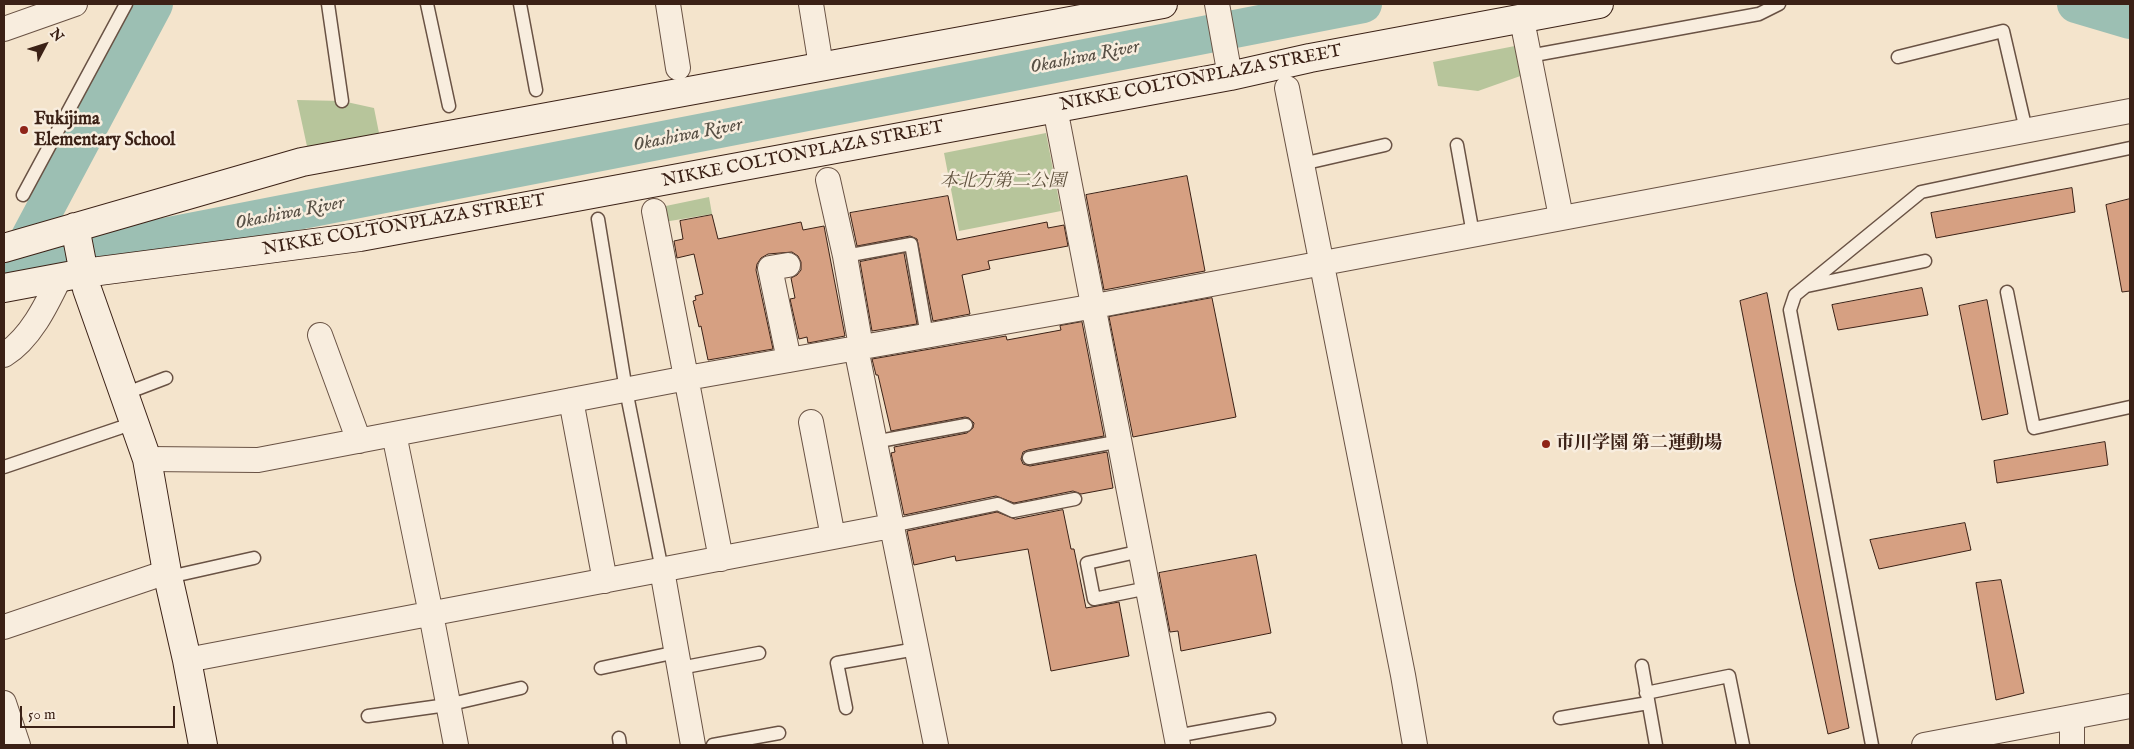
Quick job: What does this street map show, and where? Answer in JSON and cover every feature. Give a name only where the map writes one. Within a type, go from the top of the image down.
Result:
[{"type":"street","points":[[4,29],[75,4]]},
{"type":"street","points":[[668,4],[678,68]]},
{"type":"street","points":[[811,4],[821,66]]},
{"type":"street","points":[[4,248],[302,162],[1163,4]]},
{"type":"street","points":[[1217,4],[1230,76]]},
{"type":"street","name":"NIKKE COLTONPLAZA STREET","points":[[4,288],[66,277],[360,237],[1230,76],[1310,58],[1522,20],[1599,4]]},
{"type":"street","points":[[1522,20],[1561,217]]},
{"type":"street","points":[[1287,88],[1403,675],[1415,745]]},
{"type":"street","points":[[1056,108],[1177,741]]},
{"type":"street","points":[[148,459],[258,460],[687,378],[1095,306],[2130,111]]},
{"type":"street","points":[[828,180],[845,256],[860,341],[856,348],[936,745]]},
{"type":"street","points":[[654,211],[721,558]]},
{"type":"street","points":[[4,355],[14,349],[45,309],[66,277],[66,230]]},
{"type":"street","points":[[788,265],[770,268],[789,360]]},
{"type":"street","points":[[66,277],[87,289],[148,459],[168,574],[203,745]]},
{"type":"street","points":[[320,335],[359,441]]},
{"type":"street","points":[[571,400],[605,581]]},
{"type":"street","points":[[810,422],[833,537]]},
{"type":"street","points":[[394,434],[456,745]]},
{"type":"street","points":[[187,660],[891,526]]},
{"type":"street","points":[[662,570],[694,745]]},
{"type":"street","points":[[4,627],[168,574]]},
{"type":"street","points":[[4,703],[18,745]]},
{"type":"street","points":[[1924,745],[2130,706]]},
{"type":"street","points":[[2072,718],[2072,745]]},
{"type":"lane","points":[[23,195],[126,4]]},
{"type":"lane","points":[[328,4],[342,101]]},
{"type":"lane","points":[[427,4],[449,106]]},
{"type":"lane","points":[[520,4],[536,90]]},
{"type":"lane","points":[[1529,56],[1759,14],[1778,4]]},
{"type":"lane","points":[[1898,57],[2003,31],[2026,130]]},
{"type":"lane","points":[[1302,164],[1385,145]]},
{"type":"lane","points":[[1457,145],[1473,234]]},
{"type":"lane","points":[[1872,745],[1790,310],[1795,295],[1921,192],[2130,148]]},
{"type":"lane","points":[[598,219],[626,390],[662,570]]},
{"type":"lane","points":[[845,256],[911,244],[928,336]]},
{"type":"lane","points":[[1805,287],[1925,260]]},
{"type":"lane","points":[[2007,292],[2034,428],[2130,408]]},
{"type":"lane","points":[[124,394],[166,378]]},
{"type":"lane","points":[[4,467],[134,423]]},
{"type":"lane","points":[[874,442],[966,425]]},
{"type":"lane","points":[[1029,458],[1121,441]]},
{"type":"lane","points":[[891,526],[998,504],[1013,511],[1076,499]]},
{"type":"lane","points":[[1141,551],[1087,563],[1094,599],[1148,588]]},
{"type":"lane","points":[[168,574],[254,558]]},
{"type":"lane","points":[[846,708],[837,663],[916,649]]},
{"type":"lane","points":[[601,668],[759,653]]},
{"type":"lane","points":[[1642,666],[1656,745]]},
{"type":"lane","points":[[1560,718],[1647,698],[1729,676],[1743,745]]},
{"type":"lane","points":[[368,716],[447,705],[522,688]]},
{"type":"lane","points":[[1177,741],[1269,719]]},
{"type":"lane","points":[[713,745],[779,733]]},
{"type":"green space","points":[[1520,45],[1526,74],[1478,91],[1438,86],[1433,62]]},
{"type":"green space","points":[[297,100],[342,101],[374,108],[379,133],[308,151]]},
{"type":"green space","name":"本北方第二公園","points":[[1046,133],[1061,211],[959,231],[944,153]]},
{"type":"green space","points":[[709,197],[712,214],[664,222],[661,207]]},
{"type":"building","points":[[1187,176],[1205,271],[1104,290],[1086,195]]},
{"type":"building","points":[[2072,188],[2075,212],[1936,238],[1931,213]]},
{"type":"building","points":[[948,196],[957,240],[1047,222],[1048,228],[1064,225],[1068,246],[988,261],[990,269],[962,275],[970,314],[933,321],[917,239],[910,236],[857,246],[850,213]]},
{"type":"building","points":[[2130,199],[2130,291],[2122,292],[2106,205]]},
{"type":"building","points":[[712,215],[718,239],[801,222],[803,230],[824,226],[845,336],[808,343],[807,337],[799,339],[790,299],[795,298],[791,278],[801,270],[801,262],[798,256],[792,252],[768,254],[761,258],[756,270],[773,349],[708,360],[701,326],[699,327],[693,301],[696,300],[695,296],[703,294],[694,254],[677,258],[674,241],[683,239],[680,221]]},
{"type":"building","points":[[904,253],[917,324],[872,331],[860,262]]},
{"type":"building","points":[[1922,288],[1928,315],[1838,330],[1832,305]]},
{"type":"building","points":[[1767,293],[1849,728],[1828,734],[1795,582],[1740,301]]},
{"type":"building","points":[[1212,298],[1236,417],[1133,437],[1109,317]]},
{"type":"building","points":[[1987,300],[2008,414],[1982,420],[1959,306]]},
{"type":"building","points":[[1082,322],[1104,436],[1028,450],[1023,452],[1021,459],[1023,464],[1030,466],[1107,452],[1113,488],[1081,494],[1073,491],[1014,503],[996,496],[904,515],[891,453],[895,452],[894,447],[967,433],[973,428],[974,423],[965,417],[891,431],[878,375],[876,375],[872,359],[1006,336],[1007,340],[1061,330],[1060,326]]},
{"type":"building","points":[[2105,442],[2108,465],[1997,483],[1994,461]]},
{"type":"building","points":[[1063,510],[1071,549],[1074,549],[1086,608],[1119,602],[1129,656],[1051,671],[1028,549],[956,561],[955,556],[914,565],[907,531],[997,512],[1015,519]]},
{"type":"building","points":[[1965,523],[1971,550],[1879,569],[1870,540]]},
{"type":"building","points":[[1256,555],[1271,633],[1181,651],[1178,631],[1170,632],[1159,573]]},
{"type":"building","points":[[2001,580],[2024,693],[1996,700],[1976,583]]},
{"type":"waterway","points":[[13,269],[154,4]]},
{"type":"waterway","name":"Okashiwa River","points":[[13,269],[148,240],[1363,4]]},
{"type":"waterway","name":"Okashiwa River","points":[[2076,4],[2130,20]]},
{"type":"place","name":"Fukijima Elementary School","points":[[24,130]]},
{"type":"place","name":"市川学園 第二運動場","points":[[1546,444]]}]
